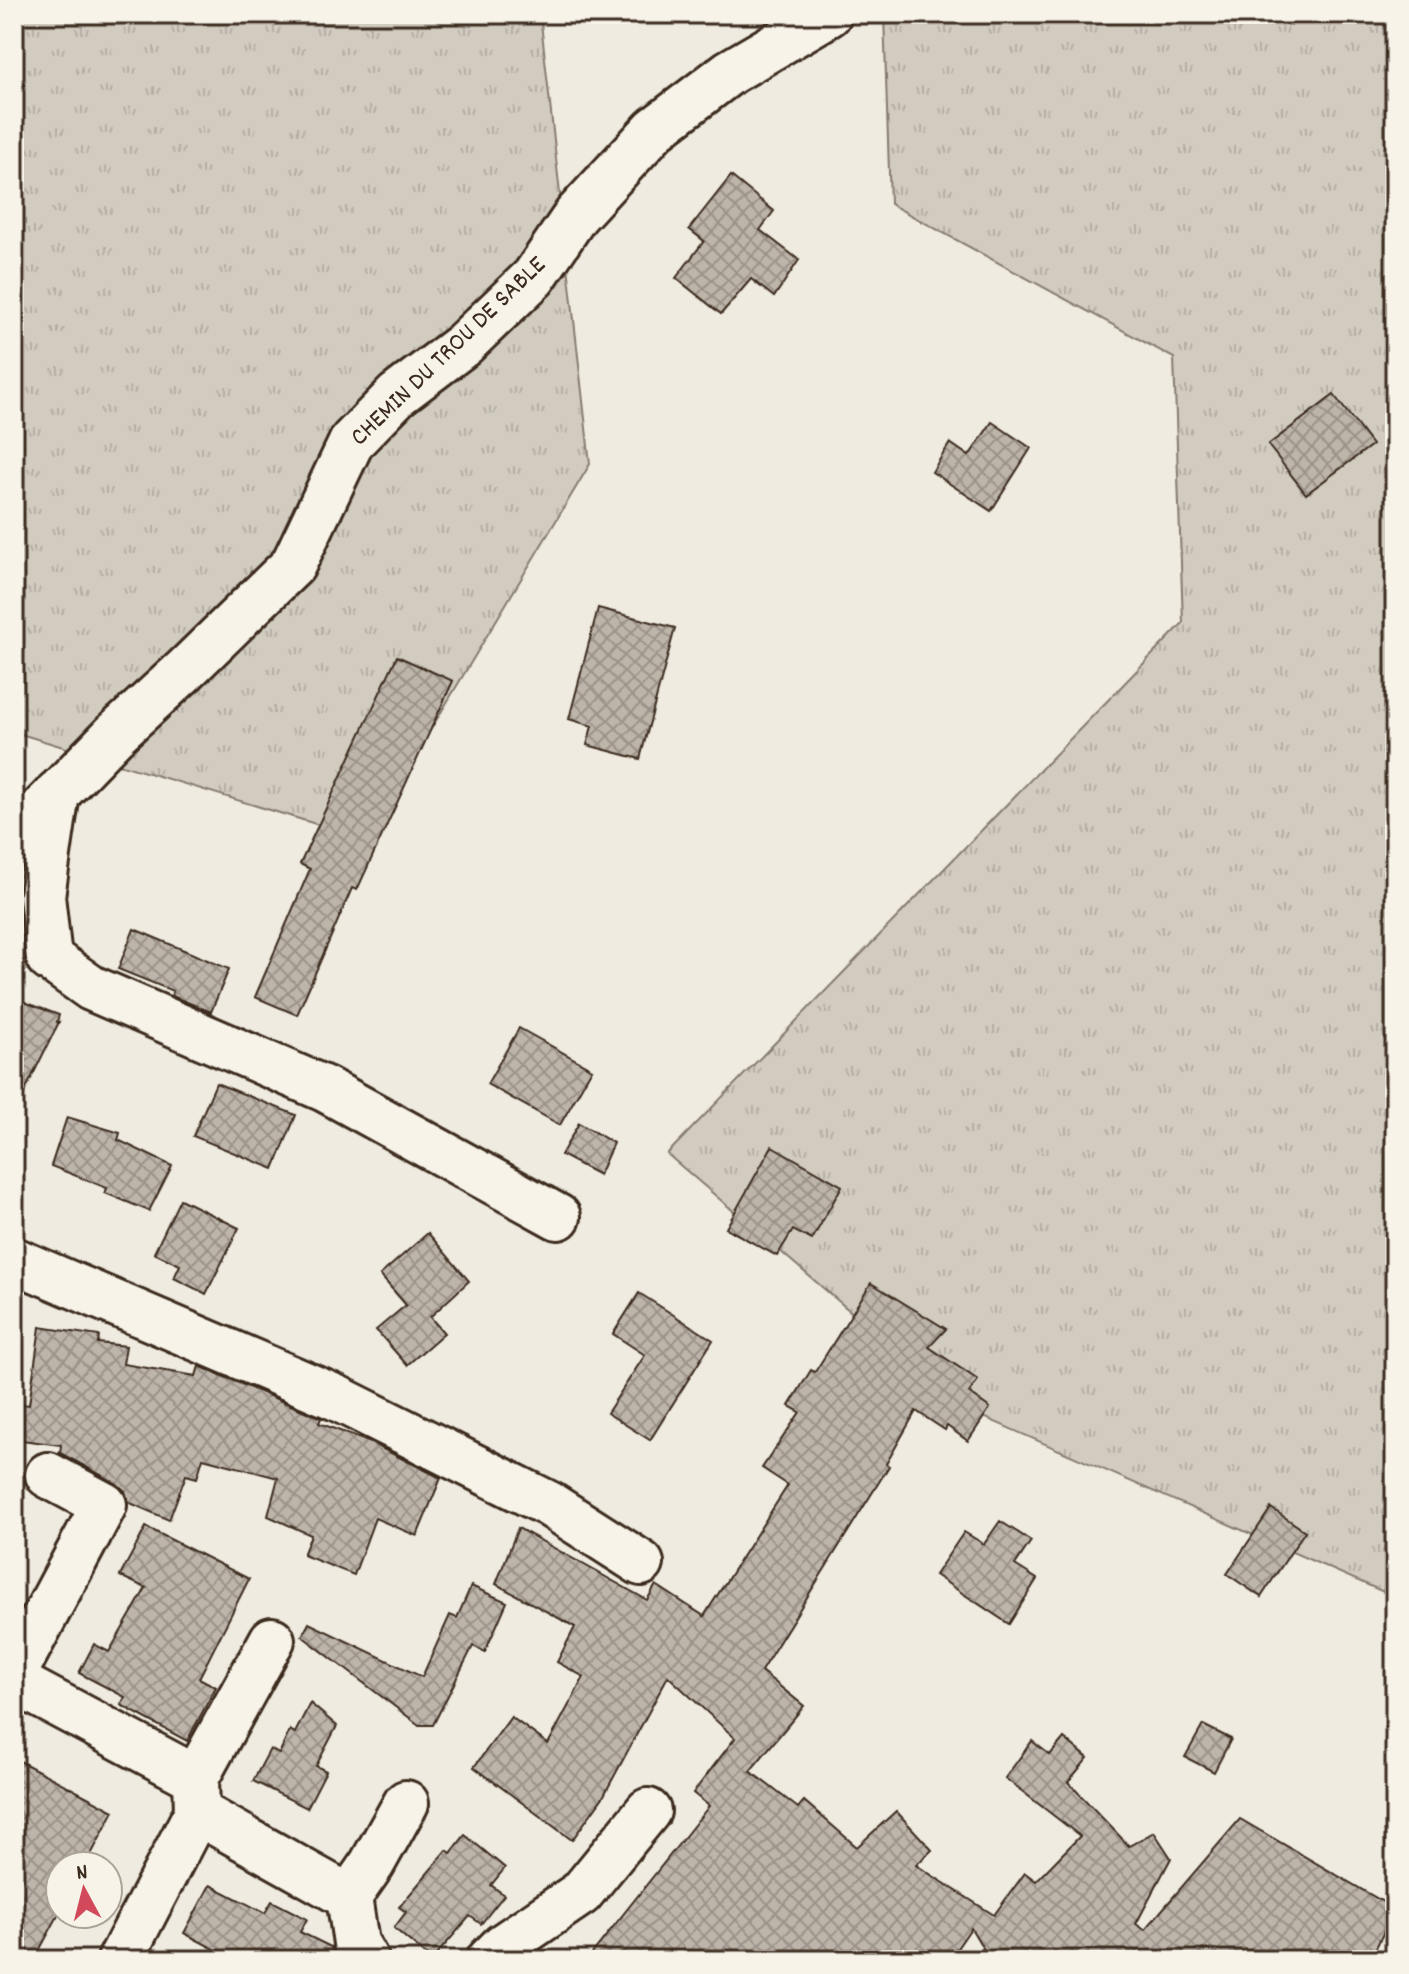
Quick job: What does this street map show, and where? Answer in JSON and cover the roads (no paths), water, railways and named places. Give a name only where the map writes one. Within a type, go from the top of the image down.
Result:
[{"type":"street","name":"CHEMIN DU TROU DE SABLE","points":[[14,838],[114,735],[293,565],[352,441],[397,395],[463,345],[534,277],[576,215],[655,129],[730,72],[829,14]]},
{"type":"street","points":[[57,793],[42,896],[49,958],[91,988],[325,1089],[558,1217]]},
{"type":"street","points":[[14,1260],[337,1398],[549,1504],[641,1563]]},
{"type":"street","points":[[14,1674],[104,1505],[48,1475]]},
{"type":"street","points":[[120,1960],[272,1640]]},
{"type":"street","points":[[14,1681],[197,1795],[349,1897]]},
{"type":"street","points":[[366,1960],[356,1943],[349,1897],[372,1864],[406,1803]]},
{"type":"street","points":[[489,1960],[503,1946],[581,1893],[648,1811]]}]
